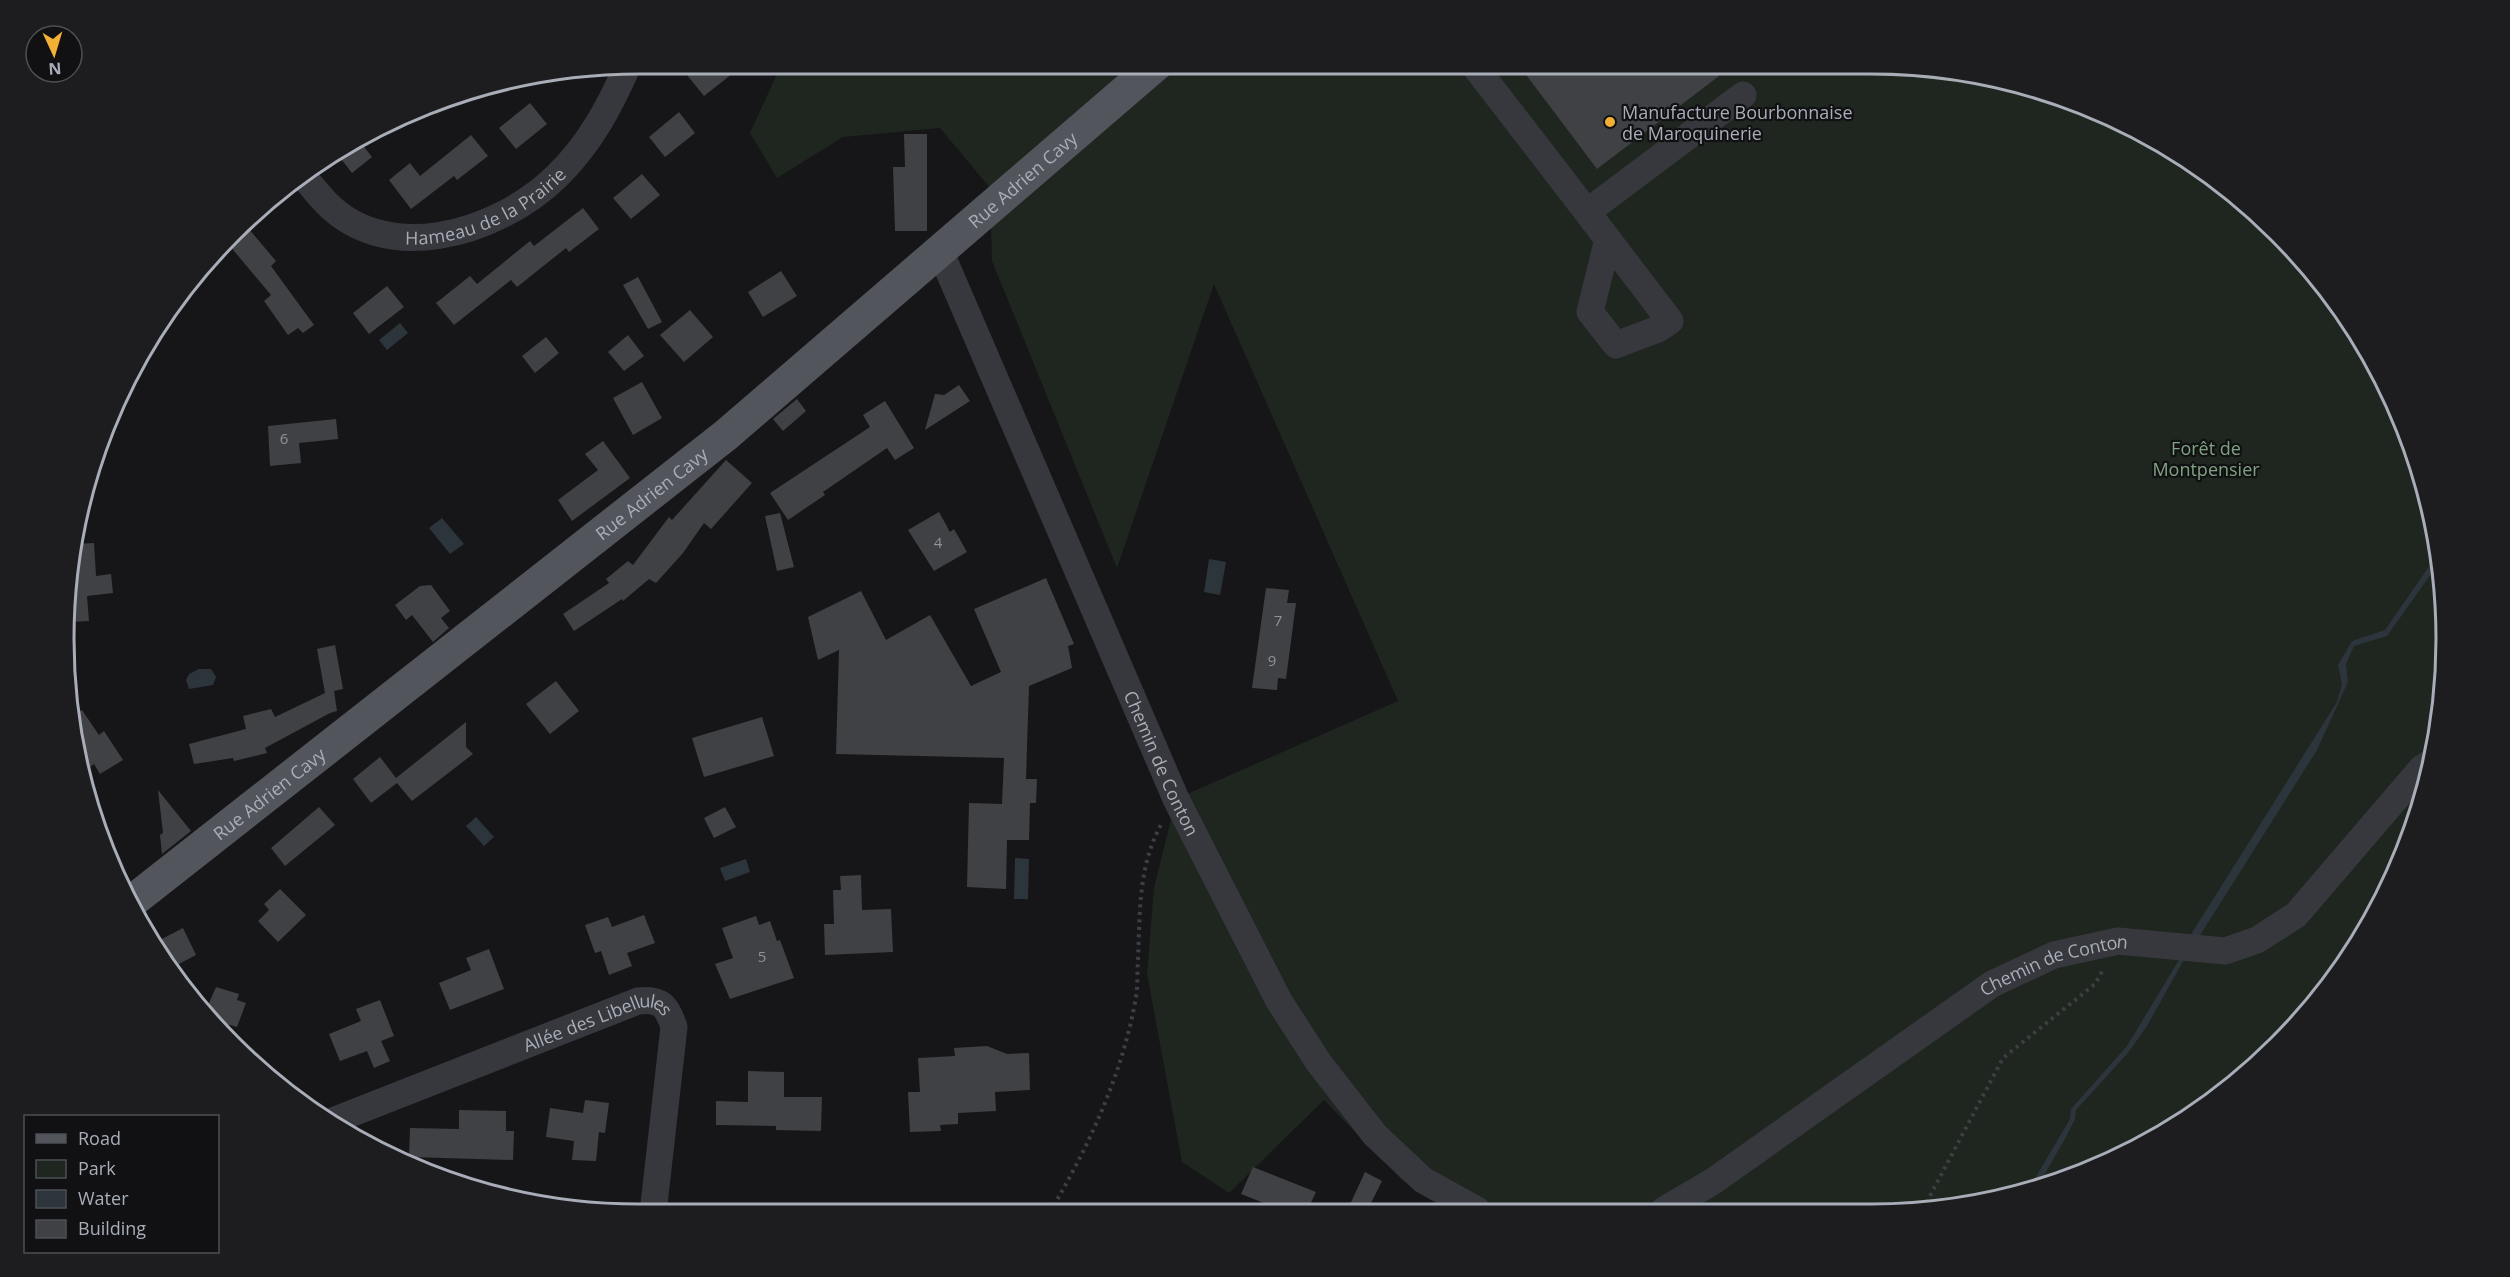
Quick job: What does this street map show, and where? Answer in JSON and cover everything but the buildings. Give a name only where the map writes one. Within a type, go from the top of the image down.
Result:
[{"type":"main road","name":"Rue Adrien Cavy","points":[[137,898],[726,435],[1145,74]]},
{"type":"street","name":"Hameau de la Prairie","points":[[308,181],[333,211],[353,224],[380,235],[407,238],[435,237],[463,230],[493,219],[530,199],[556,177],[585,146],[609,108],[624,74]]},
{"type":"street","points":[[1481,74],[1608,239]]},
{"type":"street","points":[[1587,212],[1743,94]]},
{"type":"street","name":"Chemin de Conton","points":[[940,251],[1176,799],[1279,1001],[1319,1063],[1375,1135],[1423,1180],[1466,1204]]},
{"type":"street","name":"Chemin de Conton","points":[[1674,1204],[1712,1182],[1992,984],[2054,955],[2118,941],[2225,951],[2257,940],[2296,915],[2421,769]]},
{"type":"street","name":"Allée des Libellules","points":[[340,1118],[638,1000],[653,999],[668,1009],[674,1027],[654,1204]]},
{"type":"path","points":[[1055,1204],[1078,1165],[1122,1058],[1137,995],[1141,887],[1155,837],[1176,799]]},
{"type":"path","points":[[1928,1200],[2003,1058],[2095,984],[2118,941]]},
{"type":"green space","name":"Forêt de Montpensier","points":[[777,74],[1908,75],[1982,84],[2053,103],[2088,117],[2154,149],[2185,169],[2215,190],[2271,239],[2320,295],[2341,325],[2361,356],[2393,422],[2407,457],[2426,528],[2432,565],[2436,638],[2432,712],[2426,749],[2407,820],[2393,855],[2361,921],[2341,952],[2320,982],[2271,1038],[2215,1087],[2154,1128],[2053,1174],[1982,1193],[1945,1199],[1871,1204],[1446,1204],[1402,1180],[1324,1100],[1229,1193],[1182,1162],[1147,974],[1154,888],[1176,799],[1398,701],[1214,284],[1117,568],[992,261],[990,188],[940,128],[843,137],[777,178],[750,133]]},
{"type":"green space","points":[[450,106],[437,115],[435,112]]},
{"type":"water","points":[[400,323],[408,333],[387,350],[379,340]]},
{"type":"water","points":[[442,518],[464,544],[450,554],[429,528]]},
{"type":"water","points":[[1209,559],[1226,562],[1220,595],[1204,592]]},
{"type":"water","points":[[2432,563],[2433,572],[2387,636],[2354,646],[2346,664],[2348,682],[2317,750],[2197,940],[2190,936],[2337,702],[2342,684],[2338,665],[2352,641],[2385,630]]},
{"type":"water","points":[[199,669],[211,669],[216,677],[213,685],[189,689],[186,680],[189,674]]},
{"type":"water","points":[[476,817],[494,837],[484,846],[466,826]]},
{"type":"water","points":[[1015,858],[1029,859],[1028,899],[1014,899]]},
{"type":"water","points":[[746,859],[750,872],[725,881],[720,868]]},
{"type":"water","points":[[2185,950],[2186,956],[2147,1026],[2127,1054],[2076,1110],[2075,1119],[2043,1177],[2035,1179],[2070,1119],[2071,1109],[2127,1046]]},
{"type":"place","name":"Manufacture Bourbonnaise de Maroquinerie","points":[[1610,122]]}]
